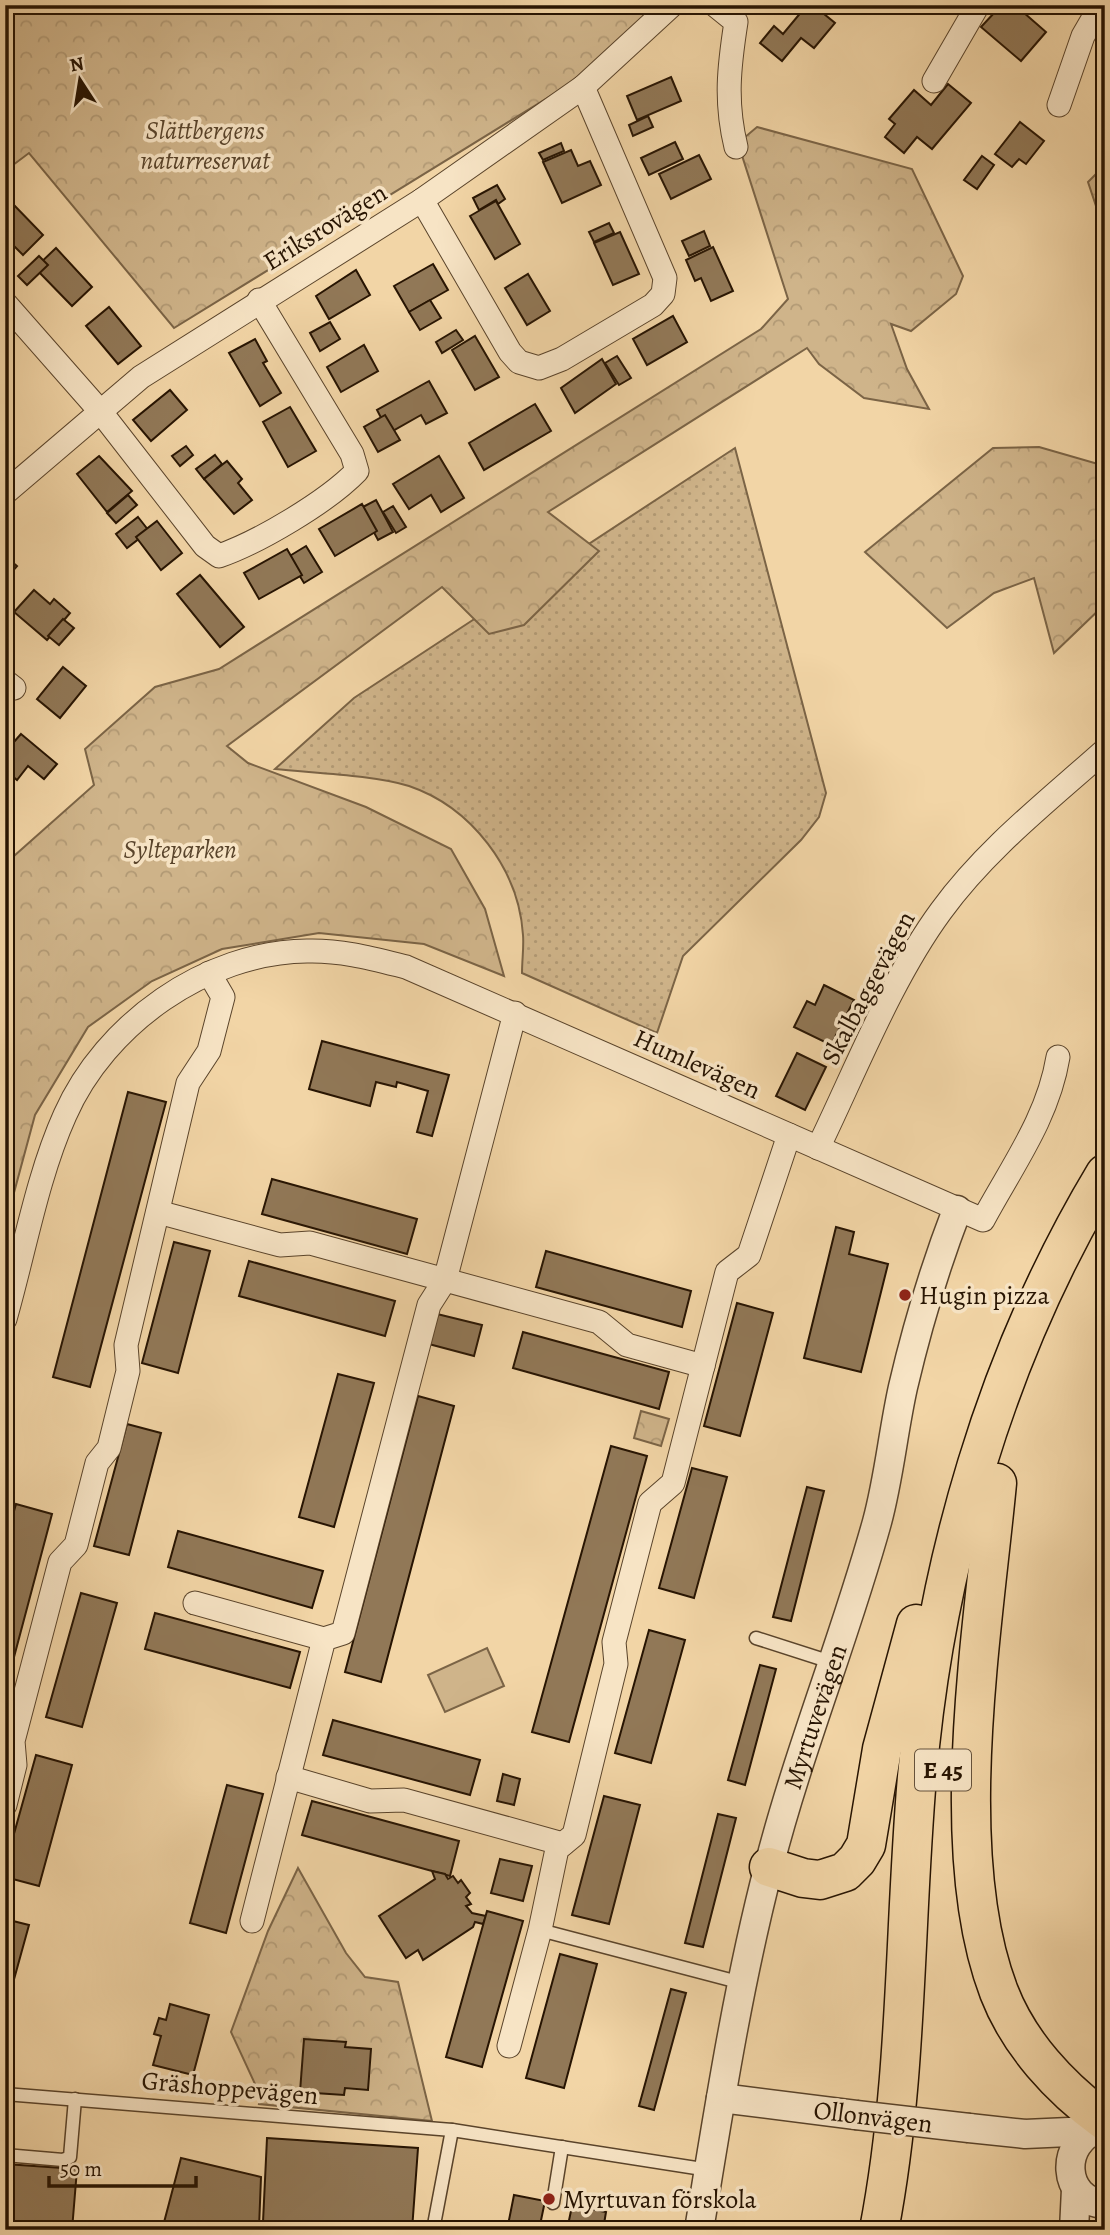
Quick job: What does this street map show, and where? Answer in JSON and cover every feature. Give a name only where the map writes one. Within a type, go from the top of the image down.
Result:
[{"type":"highway","name":"E 45","points":[[904,2230],[927,2062],[942,1779],[951,1702],[971,1591],[992,1417],[1022,1341],[1070,1238],[1105,1174]]},
{"type":"highway","name":"E 45","points":[[879,2230],[901,2062],[917,1777],[925,1700],[936,1635],[984,1484],[1105,1224]]},
{"type":"highway","points":[[769,1867],[803,1878],[832,1878],[845,1871],[862,1852],[866,1844],[882,1749],[920,1609],[942,1549],[984,1484]]},
{"type":"highway","points":[[984,1484],[972,1825],[980,1920],[999,1993],[1014,2023],[1056,2078],[1100,2127]]},
{"type":"street","name":"Eriksrovägen","points":[[5,493],[141,377],[259,300],[422,200],[583,87],[672,5]]},
{"type":"street","points":[[715,5],[736,22],[727,112],[736,147]]},
{"type":"street","points":[[933,81],[965,22],[978,5]]},
{"type":"street","points":[[1059,105],[1083,36],[1101,5]]},
{"type":"street","points":[[422,200],[510,352],[519,362],[539,368],[562,359],[653,305],[663,294],[665,278],[583,87]]},
{"type":"street","points":[[5,303],[100,411],[205,546],[219,556],[239,549],[341,487],[356,471],[352,454],[259,300]]},
{"type":"street","name":"Skalbaggevägen","points":[[818,1148],[908,962],[940,912],[1022,824],[1105,751]]},
{"type":"street","name":"Humlevägen","points":[[5,1319],[52,1149],[65,1114],[89,1071],[120,1034],[161,1002],[209,974],[257,957],[306,951],[354,954],[407,967],[983,1220],[1035,1131],[1054,1085],[1058,1057]]},
{"type":"street","points":[[5,1805],[15,1765],[13,1741],[60,1562],[76,1545],[97,1463],[109,1448],[128,1371],[126,1345],[188,1083],[209,1051],[223,997],[209,974]]},
{"type":"street","points":[[195,1604],[324,1639],[343,1633],[429,1305],[445,1280],[514,1013]]},
{"type":"street","points":[[509,2046],[540,1930],[557,1849],[573,1835],[616,1664],[614,1642],[650,1503],[673,1483],[727,1272],[749,1255],[789,1135]]},
{"type":"street","name":"Myrtuvevägen","points":[[699,2230],[743,1983],[769,1867],[798,1764],[834,1663],[878,1519],[907,1374],[938,1259],[957,1210]]},
{"type":"street","points":[[158,1212],[280,1245],[310,1243],[599,1322],[626,1345],[703,1366]]},
{"type":"street","points":[[252,1921],[324,1639]]},
{"type":"street","points":[[288,1777],[370,1801],[404,1801],[563,1843]]},
{"type":"street","name":"Ollonvägen","points":[[721,2098],[1025,2134],[1100,2127]]},
{"type":"street","points":[[1074,2230],[1074,2147],[1100,2127]]},
{"type":"street","name":"Ollonvägen","points":[[1025,2134],[1043,2145],[1086,2198],[1105,2204]]},
{"type":"lane","points":[[755,1638],[834,1663]]},
{"type":"lane","points":[[540,1930],[743,1983]]},
{"type":"lane","name":"Gräshoppevägen","points":[[5,2094],[452,2130],[709,2170]]},
{"type":"lane","points":[[5,2155],[63,2160],[70,2157],[75,2099]]},
{"type":"lane","points":[[433,2230],[452,2130]]},
{"type":"lane","points":[[553,2203],[562,2147]]},
{"type":"green space","name":"Slättbergens naturreservat","points":[[5,5],[658,5],[575,81],[174,328],[29,153],[5,171]]},
{"type":"green space","name":"Sylteparken","points":[[757,127],[912,169],[963,276],[956,294],[911,331],[891,324],[907,369],[929,409],[864,398],[819,364],[807,348],[548,512],[599,551],[524,625],[489,634],[442,587],[227,746],[248,763],[366,807],[451,849],[485,909],[504,976],[424,944],[319,933],[222,949],[152,981],[88,1027],[35,1115],[5,1226],[5,864],[94,785],[85,749],[155,687],[219,669],[761,329],[788,299],[738,143]]},
{"type":"green space","points":[[1105,165],[1105,233],[1088,182]]},
{"type":"green space","points":[[1039,447],[1105,466],[1105,604],[1054,653],[1034,578],[994,593],[947,628],[865,552],[993,448]]},
{"type":"green space","points":[[735,448],[826,793],[819,817],[801,840],[683,956],[657,1033],[522,973],[523,935],[512,887],[502,864],[488,844],[452,809],[432,796],[395,782],[275,769],[354,698]]},
{"type":"green space","points":[[641,1411],[669,1419],[661,1446],[634,1438]]},
{"type":"green space","points":[[487,1648],[504,1686],[445,1712],[428,1675]]},
{"type":"green space","points":[[298,1868],[346,1953],[365,1977],[398,1982],[432,2121],[259,2104],[261,2097],[231,2032],[268,1931]]},
{"type":"building","points":[[807,5],[813,5],[835,23],[814,48],[801,38],[782,61],[760,43],[774,26],[783,34]]},
{"type":"building","points":[[987,5],[1015,5],[1046,32],[1021,61],[981,27],[995,12]]},
{"type":"building","points":[[671,77],[681,101],[637,120],[627,96]]},
{"type":"building","points":[[948,84],[971,103],[932,149],[917,137],[904,153],[885,137],[895,124],[889,119],[914,90],[931,105]]},
{"type":"building","points":[[648,116],[653,127],[633,136],[629,125]]},
{"type":"building","points":[[1020,122],[1044,141],[1026,164],[1019,159],[1012,167],[995,154]]},
{"type":"building","points":[[675,142],[683,159],[649,175],[641,158]]},
{"type":"building","points":[[561,143],[564,151],[543,160],[539,153]]},
{"type":"building","points":[[571,150],[578,166],[590,161],[601,185],[562,203],[543,162]]},
{"type":"building","points":[[699,155],[711,179],[671,199],[659,174]]},
{"type":"building","points":[[982,156],[994,165],[977,189],[964,180]]},
{"type":"building","points":[[497,185],[505,199],[498,204],[496,200],[479,210],[473,198]]},
{"type":"building","points":[[496,201],[520,244],[495,259],[470,216]]},
{"type":"building","points":[[12,203],[43,235],[23,255],[5,237],[5,210]]},
{"type":"building","points":[[609,223],[614,233],[594,242],[589,232]]},
{"type":"building","points":[[704,231],[710,246],[689,256],[682,241]]},
{"type":"building","points":[[620,232],[639,274],[613,285],[594,243]]},
{"type":"building","points":[[713,247],[733,291],[711,301],[701,278],[695,281],[686,260]]},
{"type":"building","points":[[56,248],[92,287],[72,306],[35,268]]},
{"type":"building","points":[[39,256],[48,265],[27,285],[18,276]]},
{"type":"building","points":[[433,264],[448,290],[409,312],[394,286]]},
{"type":"building","points":[[356,270],[370,295],[329,319],[316,296]]},
{"type":"building","points":[[528,274],[550,311],[527,325],[505,288]]},
{"type":"building","points":[[430,300],[441,318],[420,330],[409,312]]},
{"type":"building","points":[[109,307],[141,346],[118,364],[86,326]]},
{"type":"building","points":[[673,316],[687,342],[647,365],[633,339]]},
{"type":"building","points":[[330,322],[340,339],[320,351],[310,333]]},
{"type":"building","points":[[456,330],[463,340],[442,353],[436,342]]},
{"type":"building","points":[[475,336],[499,377],[475,390],[452,350]]},
{"type":"building","points":[[255,339],[267,361],[263,363],[281,393],[260,406],[229,353]]},
{"type":"building","points":[[364,345],[378,371],[341,392],[327,367]]},
{"type":"building","points":[[617,356],[631,378],[619,385],[605,363]]},
{"type":"building","points":[[602,359],[616,384],[575,413],[561,388]]},
{"type":"building","points":[[429,381],[447,413],[426,424],[421,415],[389,433],[377,410]]},
{"type":"building","points":[[170,390],[187,410],[151,441],[133,420]]},
{"type":"building","points":[[535,404],[551,431],[484,470],[469,443]]},
{"type":"building","points":[[290,407],[316,451],[288,467],[263,422]]},
{"type":"building","points":[[385,415],[400,440],[378,452],[364,427]]},
{"type":"building","points":[[186,446],[193,455],[180,466],[172,456]]},
{"type":"building","points":[[215,455],[222,464],[204,479],[196,469]]},
{"type":"building","points":[[99,456],[132,491],[107,512],[77,474]]},
{"type":"building","points":[[439,456],[464,498],[441,512],[431,495],[409,509],[393,484]]},
{"type":"building","points":[[227,461],[242,479],[238,483],[252,500],[234,514],[204,479]]},
{"type":"building","points":[[128,495],[137,505],[116,523],[107,513]]},
{"type":"building","points":[[376,500],[393,532],[378,540],[361,508]]},
{"type":"building","points":[[362,504],[377,531],[335,556],[319,529]]},
{"type":"building","points":[[393,506],[406,527],[396,533],[383,512]]},
{"type":"building","points":[[138,517],[149,531],[127,548],[116,534]]},
{"type":"building","points":[[157,521],[182,553],[161,570],[136,537]]},
{"type":"building","points":[[306,546],[322,572],[304,583],[288,557]]},
{"type":"building","points":[[287,549],[302,575],[259,599],[244,573]]},
{"type":"building","points":[[5,556],[17,566],[5,580]]},
{"type":"building","points":[[200,575],[244,627],[220,647],[177,594]]},
{"type":"building","points":[[34,590],[50,604],[54,599],[70,613],[47,640],[14,612]]},
{"type":"building","points":[[63,619],[74,628],[59,645],[48,636]]},
{"type":"building","points":[[63,667],[86,686],[60,718],[37,699]]},
{"type":"building","points":[[21,734],[57,764],[44,779],[28,766],[17,780],[5,770],[5,752]]},
{"type":"building","points":[[824,985],[854,1000],[831,1045],[794,1027],[807,1001],[815,1005]]},
{"type":"building","points":[[322,1041],[449,1075],[432,1136],[417,1132],[428,1091],[397,1082],[396,1087],[376,1082],[370,1106],[309,1089]]},
{"type":"building","points":[[797,1053],[826,1067],[805,1110],[776,1096]]},
{"type":"building","points":[[128,1092],[166,1102],[90,1387],[53,1377]]},
{"type":"building","points":[[272,1179],[417,1219],[407,1254],[262,1214]]},
{"type":"building","points":[[836,1227],[854,1232],[849,1254],[888,1264],[861,1372],[804,1358]]},
{"type":"building","points":[[174,1242],[210,1251],[178,1373],[142,1363]]},
{"type":"building","points":[[546,1251],[691,1291],[682,1327],[536,1287]]},
{"type":"building","points":[[249,1261],[395,1301],[385,1336],[239,1296]]},
{"type":"building","points":[[737,1303],[773,1313],[740,1436],[704,1426]]},
{"type":"building","points":[[433,1313],[482,1325],[474,1356],[425,1343]]},
{"type":"building","points":[[523,1332],[669,1372],[659,1409],[513,1368]]},
{"type":"building","points":[[338,1374],[374,1383],[334,1527],[299,1517]]},
{"type":"building","points":[[418,1396],[454,1406],[381,1682],[345,1672]]},
{"type":"building","points":[[127,1424],[161,1433],[129,1555],[94,1546]]},
{"type":"building","points":[[611,1446],[647,1456],[569,1742],[532,1732]]},
{"type":"building","points":[[692,1468],[727,1477],[694,1598],[659,1588]]},
{"type":"building","points":[[807,1487],[824,1491],[791,1621],[773,1617]]},
{"type":"building","points":[[16,1504],[52,1514],[5,1691],[5,1543]]},
{"type":"building","points":[[178,1531],[323,1571],[312,1608],[168,1567]]},
{"type":"building","points":[[81,1593],[117,1603],[82,1727],[46,1717]]},
{"type":"building","points":[[155,1613],[300,1652],[290,1688],[145,1649]]},
{"type":"building","points":[[649,1630],[685,1640],[651,1763],[615,1753]]},
{"type":"building","points":[[760,1665],[776,1669],[745,1785],[728,1780]]},
{"type":"building","points":[[333,1720],[480,1760],[470,1795],[323,1755]]},
{"type":"building","points":[[36,1755],[72,1765],[39,1886],[5,1877],[5,1866]]},
{"type":"building","points":[[503,1774],[520,1779],[514,1805],[497,1801]]},
{"type":"building","points":[[227,1785],[263,1794],[226,1933],[190,1923]]},
{"type":"building","points":[[604,1796],[640,1805],[609,1924],[572,1915]]},
{"type":"building","points":[[312,1801],[459,1841],[450,1876],[302,1835]]},
{"type":"building","points":[[718,1814],[736,1818],[703,1947],[685,1943]]},
{"type":"building","points":[[500,1859],[532,1866],[523,1901],[491,1893]]},
{"type":"building","points":[[432,1871],[445,1874],[448,1879],[453,1876],[458,1883],[461,1880],[470,1893],[466,1897],[471,1904],[466,1906],[472,1913],[486,1916],[483,1924],[475,1922],[473,1927],[423,1960],[418,1950],[406,1958],[379,1916],[435,1879]]},
{"type":"building","points":[[487,1911],[523,1921],[482,2067],[446,2057]]},
{"type":"building","points":[[5,1919],[29,1925],[5,2012]]},
{"type":"building","points":[[560,1954],[597,1964],[564,2088],[526,2078]]},
{"type":"building","points":[[671,1989],[686,1993],[654,2110],[639,2106]]},
{"type":"building","points":[[170,2004],[209,2015],[193,2075],[153,2065],[161,2036],[154,2034],[159,2018],[166,2020]]},
{"type":"building","points":[[304,2039],[346,2042],[345,2047],[371,2049],[368,2090],[345,2088],[344,2095],[300,2092]]},
{"type":"building","points":[[267,2138],[418,2148],[412,2230],[263,2222]]},
{"type":"building","points":[[181,2158],[261,2177],[259,2228],[242,2224],[240,2230],[162,2230]]},
{"type":"building","points":[[5,2164],[77,2169],[72,2230],[5,2230]]},
{"type":"building","points":[[514,2195],[545,2201],[539,2230],[507,2230]]},
{"type":"building","points":[[572,2206],[606,2212],[603,2230],[567,2230]]},
{"type":"place","name":"Hugin pizza","points":[[905,1295]]},
{"type":"place","name":"Myrtuvan förskola","points":[[549,2199]]}]
